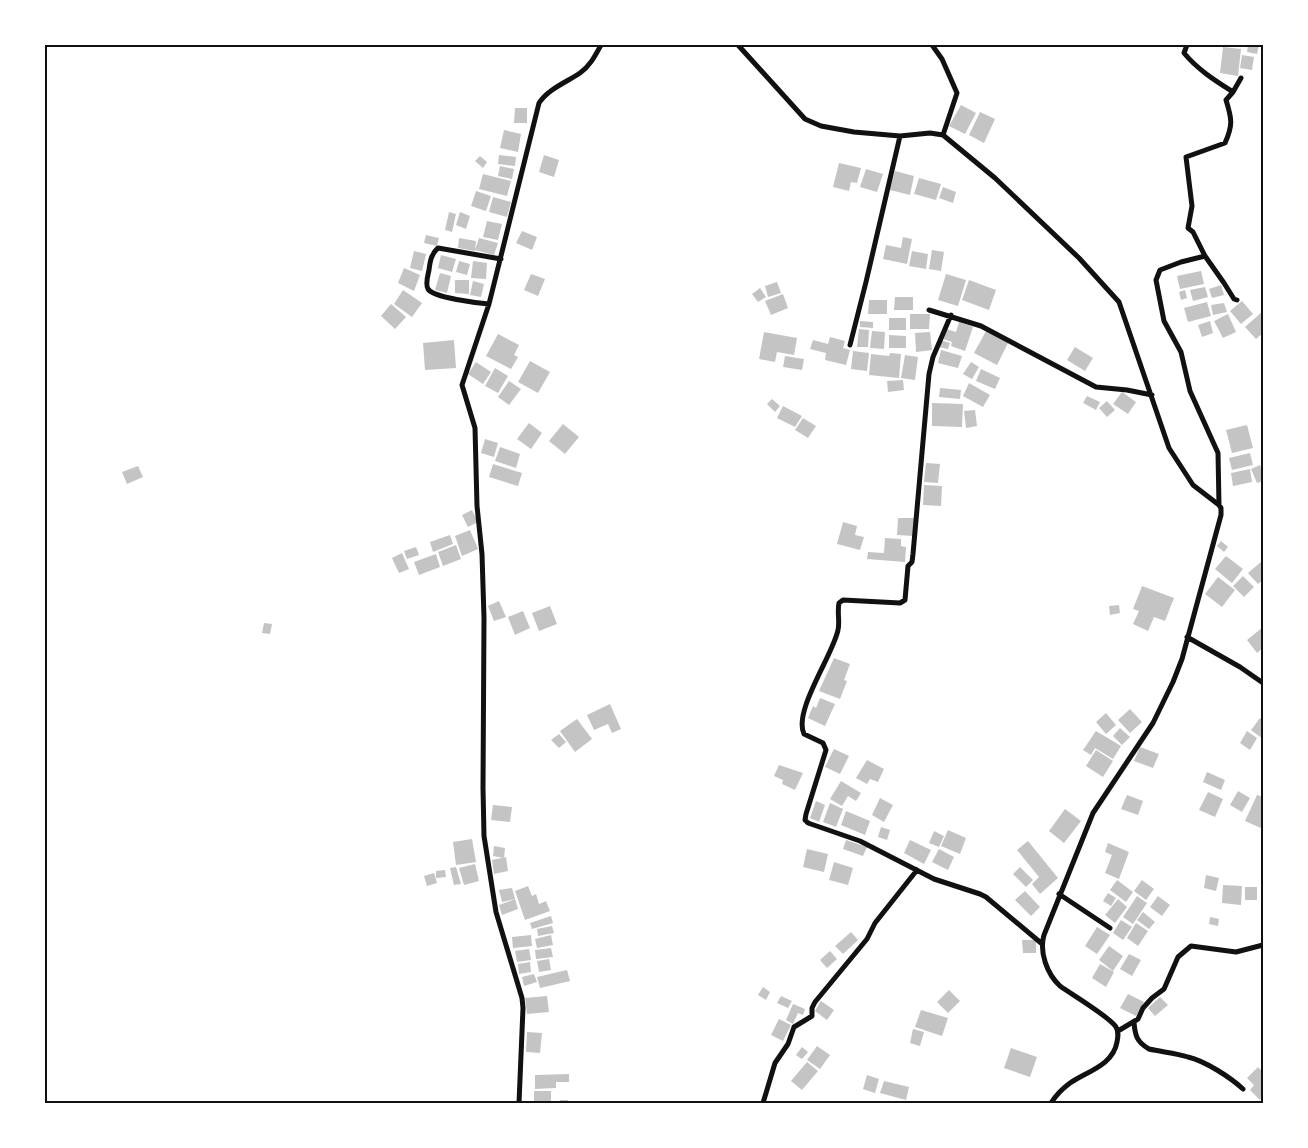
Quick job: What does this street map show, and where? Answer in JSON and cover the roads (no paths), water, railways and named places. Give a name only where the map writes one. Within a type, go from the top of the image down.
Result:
[{"type":"street","points":[[520,1103],[522,998],[496,912],[484,836],[484,618],[482,554],[477,506],[475,428],[462,385],[489,304],[539,103],[547,94],[585,69],[601,45]]},
{"type":"street","points":[[738,45],[808,121],[821,126],[854,132],[900,136],[930,132],[943,135],[995,178],[1079,258],[1119,302],[1174,458],[1193,485],[1219,504]]},
{"type":"street","points":[[932,45],[942,59],[957,92],[943,135]]},
{"type":"street","points":[[1187,45],[1184,53],[1189,59],[1203,72],[1233,92]]},
{"type":"street","points":[[1237,300],[1234,299],[1205,256],[1193,232],[1188,228],[1192,206],[1186,157],[1225,143],[1230,132],[1232,118],[1226,100],[1241,78]]},
{"type":"street","points":[[850,345],[900,136]]},
{"type":"street","points":[[489,304],[445,297],[430,292],[427,286],[429,264],[434,252],[438,248],[501,259]]},
{"type":"street","points":[[1051,1103],[1069,1084],[1111,1058],[1117,1044],[1118,1031],[1112,1023],[1057,983],[1042,954],[1042,943],[1093,813],[1160,711],[1174,682],[1221,515],[1218,453],[1190,391],[1181,352],[1164,321],[1156,280],[1160,270],[1205,256]]},
{"type":"street","points":[[930,310],[951,315],[981,326],[1096,387],[1152,395]]},
{"type":"street","points":[[951,315],[933,357],[930,374],[913,554],[912,562],[908,566],[905,600],[900,603],[841,601],[838,606],[838,630],[808,700],[802,728],[805,735],[824,744],[826,750],[806,814],[806,822],[860,841],[934,879],[986,897],[1042,943]]},
{"type":"street","points":[[1188,637],[1240,667],[1263,683]]},
{"type":"street","points":[[763,1103],[775,1063],[788,1044],[794,1027],[812,1016],[812,1008],[815,1002],[869,936],[875,923],[917,870]]},
{"type":"street","points":[[1060,894],[1110,928]]},
{"type":"street","points":[[1118,1031],[1138,1019],[1143,1008],[1164,989],[1178,957],[1191,946],[1236,952],[1263,945]]},
{"type":"street","points":[[1134,1022],[1135,1035],[1143,1046],[1149,1049],[1190,1057],[1215,1069],[1236,1082],[1243,1089]]}]
